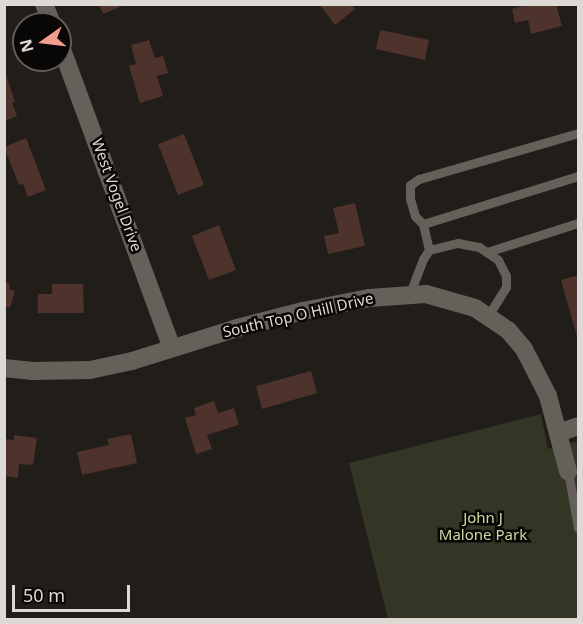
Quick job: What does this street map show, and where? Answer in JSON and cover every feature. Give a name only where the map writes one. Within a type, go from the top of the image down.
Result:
[{"type":"street","name":"West Vogel Drive","points":[[70,72],[172,348]]},
{"type":"street","name":"South Top O Hill Drive","points":[[4,368],[33,371],[90,370],[132,361],[303,311],[369,298],[410,294],[446,298],[475,308],[488,316],[508,330],[524,349],[541,378],[568,471]]},
{"type":"street","points":[[558,433],[579,426]]},
{"type":"lane","points":[[429,250],[423,224],[415,216],[410,198],[410,184],[419,179],[579,133]]},
{"type":"lane","points":[[423,224],[579,176]]},
{"type":"lane","points":[[487,252],[579,223]]},
{"type":"lane","points":[[410,294],[423,259],[429,250],[458,243],[479,247],[498,260],[506,276],[506,287],[488,316]]},
{"type":"lane","points":[[568,471],[579,528]]},
{"type":"green space","name":"John J Malone Park","points":[[541,414],[548,449],[578,441],[578,619],[388,619],[349,463]]},
{"type":"building","points":[[319,4],[351,4],[355,9],[335,25]]},
{"type":"building","points":[[529,4],[556,4],[562,26],[531,34],[528,20],[515,23],[512,9]]},
{"type":"building","points":[[99,5],[124,5],[103,14]]},
{"type":"building","points":[[380,30],[429,40],[425,60],[376,49]]},
{"type":"building","points":[[149,40],[155,58],[163,56],[168,73],[157,76],[163,96],[140,103],[129,66],[136,64],[131,45]]},
{"type":"building","points":[[5,72],[17,116],[5,121]]},
{"type":"building","points":[[184,134],[204,185],[178,195],[158,144]]},
{"type":"building","points":[[26,138],[46,190],[28,197],[23,184],[19,185],[4,147]]},
{"type":"building","points":[[355,203],[365,246],[328,254],[324,236],[339,233],[333,208]]},
{"type":"building","points":[[219,225],[236,270],[209,280],[192,236]]},
{"type":"building","points":[[578,275],[578,340],[561,280]]},
{"type":"building","points":[[4,282],[10,284],[9,289],[15,291],[10,308],[4,306]]},
{"type":"building","points":[[52,284],[83,284],[84,313],[38,313],[38,294],[52,294]]},
{"type":"building","points":[[311,371],[317,393],[262,409],[256,386]]},
{"type":"building","points":[[214,401],[218,413],[234,408],[239,425],[207,435],[212,449],[196,454],[185,418],[196,415],[194,408]]},
{"type":"building","points":[[131,434],[137,463],[82,475],[77,452],[109,445],[107,439]]},
{"type":"building","points":[[14,435],[37,438],[33,465],[19,464],[18,478],[4,476],[4,439],[14,440]]}]
